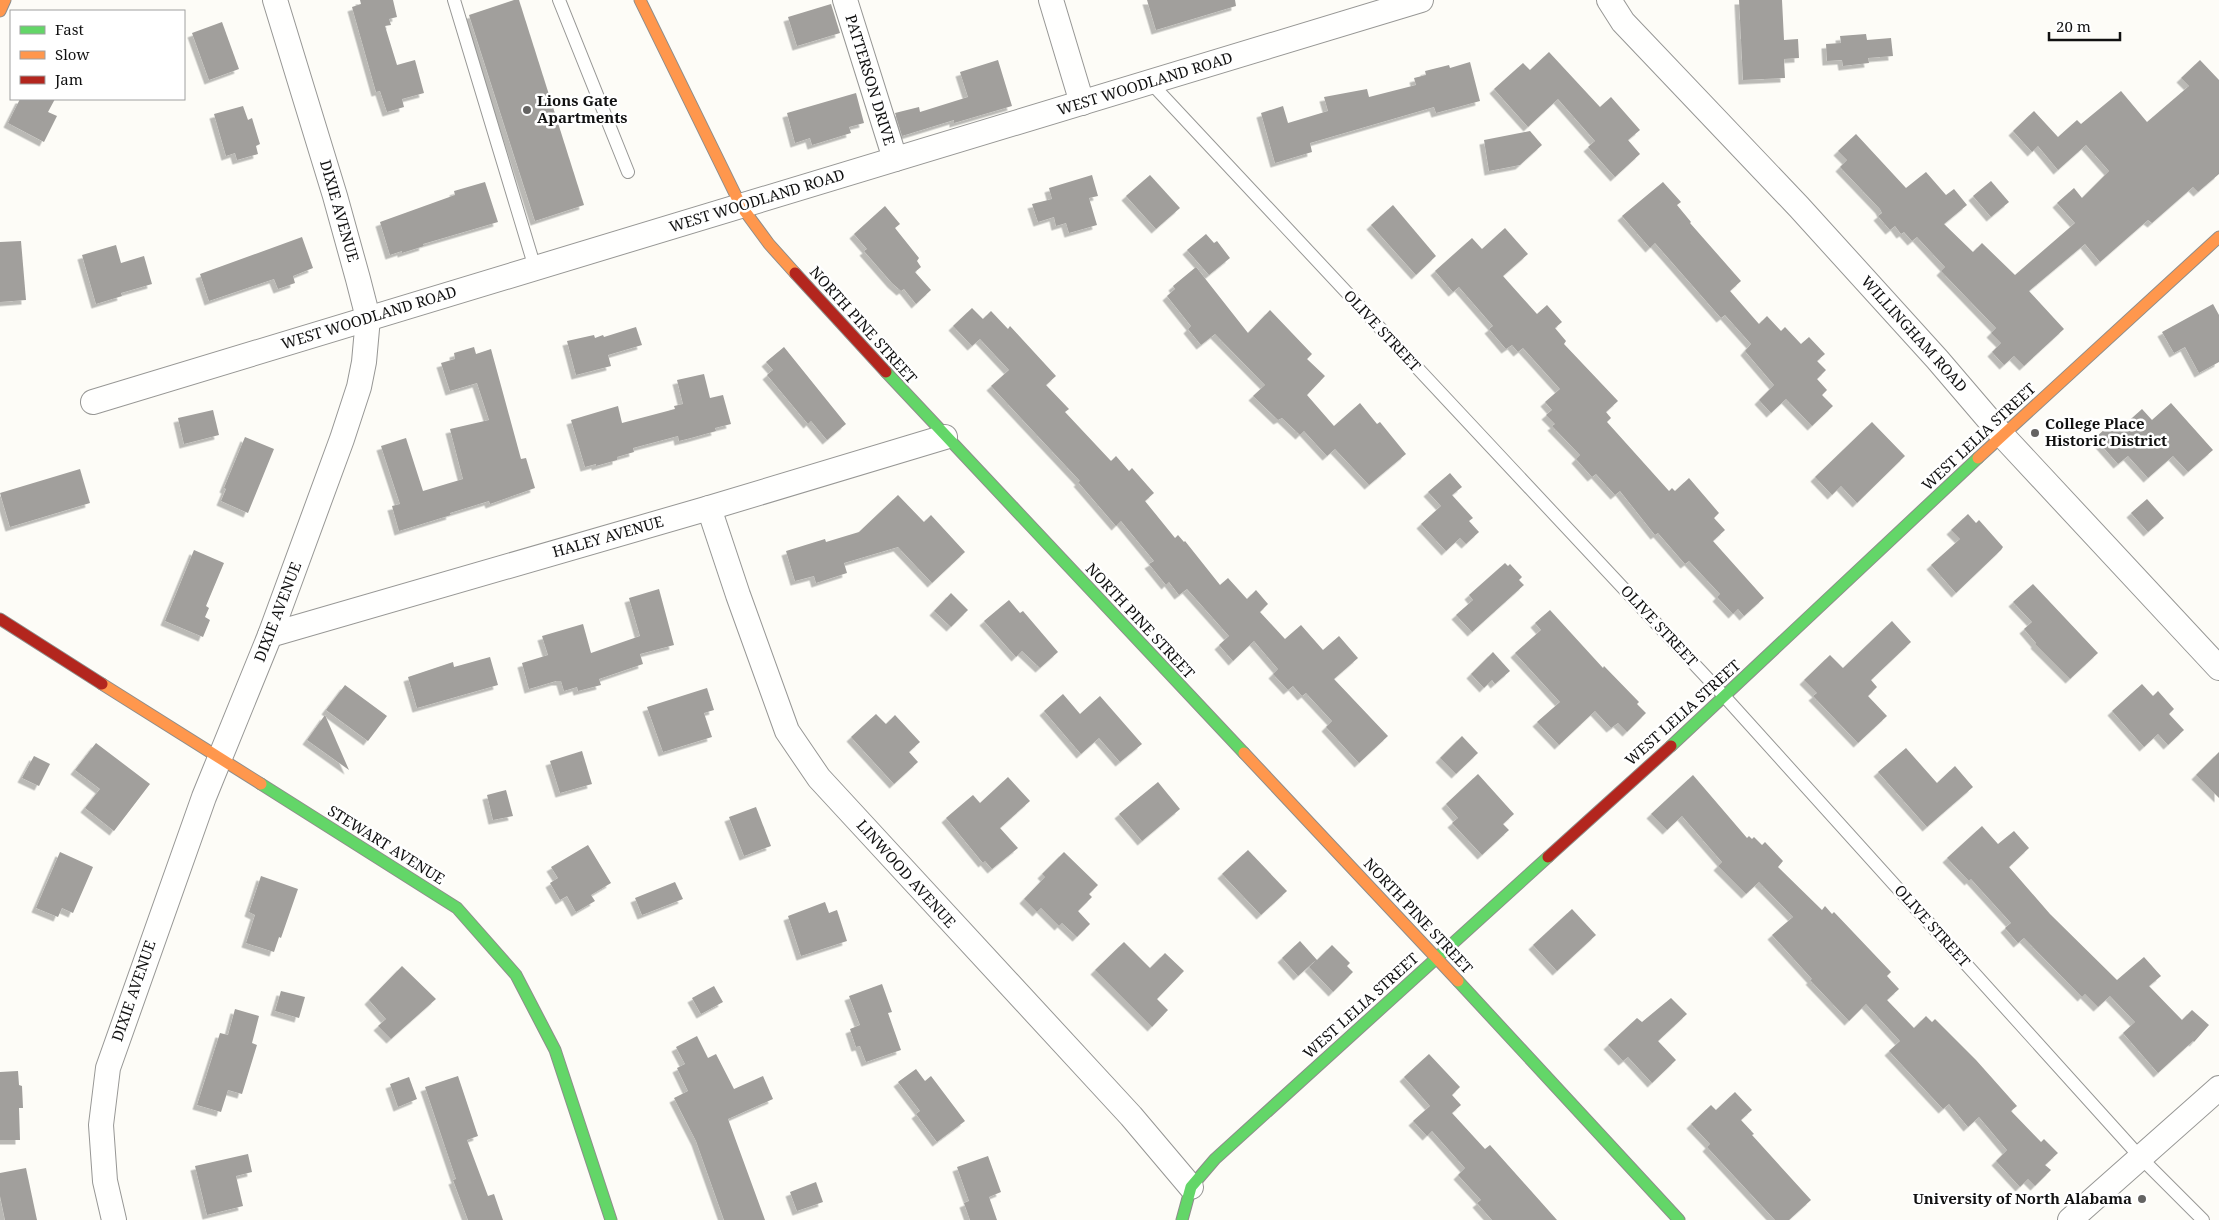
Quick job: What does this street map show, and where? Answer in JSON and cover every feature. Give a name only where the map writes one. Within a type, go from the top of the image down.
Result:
[{"type":"street","points":[[0,11],[5,0]]},
{"type":"street","name":"DIXIE AVENUE","points":[[114,1220],[105,1181],[101,1125],[108,1068],[190,833],[270,635],[359,388],[364,362],[368,318],[336,196],[275,0]]},
{"type":"street","name":"NORTH PINE STREET","points":[[640,0],[741,206],[769,244],[945,437],[1436,957],[1679,1220]]},
{"type":"street","name":"PATTERSON DRIVE","points":[[845,0],[895,159]]},
{"type":"street","points":[[1051,0],[1082,102]]},
{"type":"street","name":"WEST WOODLAND ROAD","points":[[93,402],[1421,0]]},
{"type":"street","name":"WILLINGHAM ROAD","points":[[1609,0],[1623,22],[1799,207],[1937,359],[2002,435],[2219,668]]},
{"type":"street","name":"WEST LELIA STREET","points":[[1182,1220],[1191,1187],[1215,1159],[1724,696],[2002,435],[2219,237]]},
{"type":"street","name":"HALEY AVENUE","points":[[270,635],[709,508],[945,437]]},
{"type":"street","name":"LINWOOD AVENUE","points":[[709,508],[787,731],[819,778],[1130,1116],[1191,1187]]},
{"type":"street","name":"STEWART AVENUE","points":[[0,619],[220,760],[457,908],[516,975],[555,1050],[610,1220]]},
{"type":"street","points":[[2070,1220],[2219,1088]]},
{"type":"lane","points":[[454,0],[535,268]]},
{"type":"lane","points":[[559,0],[628,172]]},
{"type":"lane","name":"OLIVE STREET","points":[[1150,82],[1724,696],[2141,1158],[2203,1220]]},
{"type":"building","points":[[360,0],[393,0],[397,17],[389,19],[391,25],[385,26],[397,65],[415,60],[424,93],[402,99],[404,107],[387,112],[380,91],[376,92],[352,7],[361,4]]},
{"type":"building","name":"Lions Gate Apartments","points":[[519,0],[584,205],[535,221],[469,15]]},
{"type":"building","points":[[1147,0],[1235,0],[1236,6],[1156,30]]},
{"type":"building","points":[[1739,0],[1782,0],[1784,40],[1798,39],[1799,58],[1784,59],[1785,78],[1743,80]]},
{"type":"building","points":[[831,4],[840,33],[797,46],[788,17]]},
{"type":"building","points":[[222,22],[239,69],[209,80],[192,33]]},
{"type":"building","points":[[1866,34],[1867,40],[1891,38],[1893,56],[1868,58],[1869,63],[1843,66],[1842,60],[1827,61],[1826,44],[1841,43],[1840,36]]},
{"type":"building","points":[[1549,52],[1600,107],[1611,97],[1640,130],[1628,140],[1640,154],[1615,177],[1588,147],[1595,141],[1558,99],[1528,127],[1494,89],[1523,63],[1530,70]]},
{"type":"building","points":[[998,60],[1012,106],[954,123],[954,120],[902,136],[895,113],[919,107],[920,112],[968,97],[960,72]]},
{"type":"building","points":[[2200,60],[2219,80],[2219,174],[2198,192],[2193,187],[2152,223],[2148,220],[2100,262],[2085,244],[2029,291],[2064,329],[2024,366],[2014,356],[2004,365],[1992,352],[2001,343],[1991,333],[1996,328],[1941,271],[1945,267],[1917,237],[1912,241],[1904,232],[1901,234],[1895,226],[1890,230],[1878,216],[1882,213],[1880,209],[1840,167],[1847,160],[1838,151],[1856,134],[1906,188],[1926,172],[1946,195],[1954,189],[1967,205],[1944,224],[1973,252],[1982,243],[2015,275],[2075,223],[2057,203],[2074,188],[2082,198],[2109,171],[2086,145],[2058,170],[2038,146],[2032,152],[2013,131],[2034,111],[2058,137],[2077,120],[2081,124],[2121,91],[2147,122],[2189,86],[2181,78]]},
{"type":"building","points":[[1470,62],[1480,101],[1436,113],[1434,107],[1310,143],[1312,152],[1275,163],[1261,113],[1283,106],[1288,123],[1328,111],[1324,97],[1367,89],[1369,97],[1416,85],[1414,78],[1426,75],[1425,71],[1449,65],[1450,68]]},
{"type":"building","points":[[856,93],[864,123],[849,127],[851,133],[812,145],[810,138],[795,143],[787,113]]},
{"type":"building","points":[[20,100],[54,100],[48,112],[57,116],[44,142],[8,123]]},
{"type":"building","points":[[243,106],[248,120],[252,118],[260,144],[256,146],[258,154],[237,160],[235,153],[226,156],[214,114]]},
{"type":"building","points":[[1530,131],[1542,145],[1520,165],[1489,171],[1484,140]]},
{"type":"building","points":[[1092,175],[1098,196],[1089,198],[1097,225],[1069,233],[1066,223],[1056,226],[1054,217],[1038,222],[1032,204],[1052,199],[1049,188]]},
{"type":"building","points":[[1150,175],[1180,208],[1156,229],[1126,196]]},
{"type":"building","points":[[1991,181],[2009,202],[1991,217],[1973,196]]},
{"type":"building","points":[[485,182],[498,222],[423,244],[424,246],[402,253],[402,251],[390,255],[380,222],[455,195],[454,191]]},
{"type":"building","points":[[1663,182],[1681,202],[1677,205],[1690,223],[1741,281],[1730,291],[1759,324],[1767,316],[1781,331],[1785,327],[1801,344],[1809,337],[1825,354],[1817,361],[1826,370],[1817,379],[1827,390],[1822,395],[1833,406],[1812,426],[1786,399],[1771,413],[1759,400],[1774,385],[1745,351],[1751,344],[1725,315],[1721,318],[1655,243],[1650,248],[1622,216]]},
{"type":"building","points":[[1393,205],[1436,256],[1416,275],[1371,225]]},
{"type":"building","points":[[885,206],[900,224],[895,228],[919,258],[917,261],[921,267],[915,272],[931,290],[916,304],[904,289],[901,291],[892,283],[864,251],[867,249],[854,234]]},
{"type":"building","points":[[1505,228],[1528,254],[1503,276],[1537,314],[1547,305],[1562,322],[1555,328],[1566,341],[1564,344],[1618,401],[1606,412],[1611,418],[1607,422],[1669,491],[1672,488],[1675,491],[1689,478],[1719,513],[1714,518],[1725,530],[1713,541],[1764,598],[1744,616],[1738,609],[1733,614],[1717,597],[1720,594],[1689,561],[1685,564],[1658,533],[1655,535],[1620,491],[1615,495],[1596,474],[1592,477],[1576,459],[1580,455],[1552,426],[1555,424],[1546,415],[1552,410],[1545,402],[1560,389],[1523,348],[1518,352],[1512,345],[1506,349],[1489,329],[1493,326],[1459,287],[1453,292],[1435,271],[1472,238],[1482,249]]},
{"type":"building","points":[[1206,234],[1214,243],[1217,241],[1230,258],[1209,275],[1187,250]]},
{"type":"building","points":[[302,237],[313,268],[293,276],[295,283],[278,289],[274,279],[209,301],[200,274]]},
{"type":"building","points":[[21,241],[26,300],[0,302],[0,242]]},
{"type":"building","points":[[116,245],[121,263],[144,256],[152,284],[121,293],[122,296],[96,304],[82,255]]},
{"type":"building","points":[[1196,267],[1248,333],[1270,310],[1312,354],[1307,359],[1325,376],[1307,395],[1334,426],[1360,403],[1377,424],[1380,422],[1406,454],[1369,485],[1335,449],[1327,456],[1304,431],[1300,435],[1282,418],[1278,420],[1253,396],[1265,385],[1215,334],[1201,345],[1188,329],[1191,326],[1167,296],[1175,289],[1173,286]]},
{"type":"building","points":[[2213,304],[2219,315],[2219,362],[2199,373],[2185,347],[2174,353],[2162,332]]},
{"type":"building","points":[[972,308],[983,319],[991,311],[1008,329],[1010,326],[1056,376],[1046,385],[1069,409],[1065,412],[1111,461],[1116,456],[1129,471],[1132,468],[1154,493],[1145,501],[1175,538],[1178,535],[1185,541],[1220,585],[1228,578],[1247,599],[1256,590],[1268,604],[1260,612],[1285,639],[1301,625],[1323,650],[1339,636],[1358,658],[1334,679],[1388,736],[1359,763],[1326,727],[1332,721],[1306,693],[1302,696],[1293,686],[1288,690],[1273,674],[1278,669],[1254,641],[1233,661],[1219,645],[1229,636],[1187,589],[1179,595],[1169,582],[1166,585],[1149,564],[1154,561],[1121,521],[1116,526],[1078,482],[1080,481],[991,386],[1009,370],[980,339],[972,346],[953,326]]},
{"type":"building","points":[[636,327],[642,345],[608,355],[611,366],[576,375],[567,341],[594,335],[595,338],[603,335],[604,337]]},
{"type":"building","points":[[474,347],[476,354],[491,349],[521,459],[526,458],[535,488],[490,504],[489,501],[450,513],[451,515],[399,531],[392,506],[400,504],[381,446],[406,438],[423,491],[463,479],[450,429],[489,420],[477,383],[450,391],[441,363],[455,359],[454,353]]},
{"type":"building","points":[[784,347],[846,424],[827,440],[811,421],[808,424],[767,375],[773,370],[766,362]]},
{"type":"building","points":[[704,374],[710,398],[723,395],[731,424],[715,428],[716,431],[679,441],[678,436],[633,448],[634,452],[617,457],[617,460],[585,467],[571,420],[618,406],[622,423],[675,409],[674,406],[683,404],[677,380]]},
{"type":"building","points":[[2171,403],[2213,450],[2188,472],[2173,456],[2148,478],[2128,456],[2118,464],[2095,438],[2114,421],[2121,428],[2142,409],[2152,420]]},
{"type":"building","points":[[213,410],[219,435],[184,444],[178,418]]},
{"type":"building","points":[[1872,422],[1905,456],[1857,503],[1841,486],[1832,495],[1815,477]]},
{"type":"building","points":[[245,437],[274,449],[248,513],[221,501],[226,489],[224,488]]},
{"type":"building","points":[[80,469],[90,503],[10,527],[0,493]]},
{"type":"building","points":[[1450,473],[1462,487],[1452,495],[1473,518],[1469,521],[1479,532],[1466,544],[1460,538],[1446,551],[1421,524],[1441,506],[1428,492]]},
{"type":"building","points":[[898,495],[924,522],[931,515],[965,552],[932,583],[898,547],[844,563],[847,573],[816,583],[814,576],[795,581],[786,551],[825,539],[826,542],[859,532]]},
{"type":"building","points":[[2147,499],[2164,518],[2148,532],[2131,513]]},
{"type":"building","points":[[1968,514],[1976,523],[1979,520],[2003,547],[1956,593],[1931,565],[1960,539],[1951,530]]},
{"type":"building","points":[[194,550],[224,563],[206,606],[209,608],[205,617],[210,620],[203,637],[165,621]]},
{"type":"building","points":[[1505,563],[1508,566],[1510,564],[1522,577],[1519,580],[1524,585],[1472,632],[1456,615],[1473,600],[1469,595]]},
{"type":"building","points":[[2033,584],[2098,653],[2070,679],[2035,644],[2024,629],[2032,622],[2013,602]]},
{"type":"building","points":[[659,589],[674,645],[640,654],[643,664],[599,679],[601,685],[578,691],[577,687],[564,691],[561,681],[556,681],[529,689],[522,663],[548,655],[542,636],[583,624],[591,653],[640,636],[629,598]]},
{"type":"building","points":[[951,593],[968,610],[951,627],[934,611]]},
{"type":"building","points":[[1009,600],[1020,613],[1023,611],[1058,652],[1040,668],[1022,651],[1016,657],[984,621]]},
{"type":"building","points":[[1550,610],[1603,668],[1604,666],[1639,702],[1637,704],[1646,713],[1627,732],[1618,723],[1611,728],[1595,711],[1559,745],[1537,722],[1560,702],[1515,653],[1541,630],[1535,623]]},
{"type":"building","points":[[1892,621],[1911,642],[1871,680],[1877,687],[1868,696],[1887,716],[1858,743],[1813,696],[1817,693],[1804,680],[1830,655],[1843,668]]},
{"type":"building","points":[[1493,652],[1510,671],[1495,684],[1492,680],[1484,688],[1471,674]]},
{"type":"building","points":[[490,657],[498,685],[417,708],[408,677],[453,662],[454,667]]},
{"type":"building","points":[[2142,684],[2153,696],[2158,691],[2174,709],[2169,714],[2184,730],[2168,745],[2158,734],[2144,747],[2112,711]]},
{"type":"building","points":[[345,685],[387,716],[368,741],[326,710]]},
{"type":"building","points":[[707,688],[714,710],[704,713],[712,737],[663,752],[647,707]]},
{"type":"building","points":[[1063,694],[1080,714],[1100,696],[1142,744],[1120,762],[1099,738],[1081,754],[1044,711]]},
{"type":"building","points":[[876,714],[886,724],[895,715],[920,742],[909,752],[918,762],[894,784],[851,737]]},
{"type":"building","points":[[325,715],[349,770],[307,740]]},
{"type":"building","points":[[1462,736],[1478,753],[1456,774],[1440,758]]},
{"type":"building","points":[[96,743],[150,784],[114,831],[85,808],[100,789],[75,770]]},
{"type":"building","points":[[1906,748],[1937,783],[1955,766],[1973,787],[1927,827],[1878,772]]},
{"type":"building","points":[[582,751],[592,784],[560,793],[550,761]]},
{"type":"building","points":[[2219,752],[2219,798],[2196,775]]},
{"type":"building","points":[[34,756],[50,764],[39,786],[22,778]]},
{"type":"building","points":[[1478,774],[1514,814],[1503,824],[1509,830],[1482,855],[1452,823],[1458,818],[1446,804]]},
{"type":"building","points":[[1693,775],[1747,838],[1749,836],[1752,839],[1754,837],[1762,845],[1765,842],[1783,861],[1778,867],[1822,910],[1825,906],[1832,914],[1834,912],[1891,972],[1887,976],[1899,989],[1887,1000],[1914,1028],[1926,1016],[1932,1022],[1935,1019],[1976,1060],[2017,1106],[2011,1111],[2041,1142],[2044,1139],[2058,1153],[2045,1165],[2051,1170],[2035,1186],[2028,1179],[2020,1187],[1996,1161],[2007,1150],[1979,1117],[1968,1127],[1949,1104],[1943,1109],[1889,1051],[1900,1041],[1866,1004],[1849,1021],[1810,980],[1812,979],[1772,935],[1793,917],[1759,882],[1746,894],[1718,866],[1722,862],[1682,816],[1667,830],[1651,814]]},
{"type":"building","points":[[1008,777],[1030,801],[1000,828],[1018,848],[992,869],[985,861],[983,863],[946,818],[973,795],[980,803]]},
{"type":"building","points":[[1158,782],[1180,809],[1142,841],[1119,814]]},
{"type":"building","points":[[506,790],[513,816],[493,820],[487,795]]},
{"type":"building","points":[[756,807],[771,846],[744,856],[729,817]]},
{"type":"building","points":[[1982,826],[1998,844],[2014,831],[2029,848],[2009,867],[2050,914],[2117,980],[2144,957],[2161,976],[2149,986],[2182,1020],[2192,1010],[2209,1025],[2194,1042],[2158,1073],[2123,1033],[2135,1022],[2110,996],[2098,1007],[2085,994],[2082,997],[2024,938],[2018,943],[2005,928],[2011,923],[1971,879],[1969,881],[1947,858]]},
{"type":"building","points":[[588,845],[611,883],[591,895],[595,901],[576,912],[567,896],[560,900],[550,883],[558,878],[551,867]]},
{"type":"building","points":[[1248,850],[1287,891],[1261,915],[1222,874]]},
{"type":"building","points":[[60,852],[93,867],[73,913],[62,908],[58,917],[36,908]]},
{"type":"building","points":[[1064,852],[1098,885],[1089,894],[1092,897],[1078,911],[1090,924],[1077,937],[1062,923],[1059,926],[1041,908],[1037,912],[1024,899],[1045,877],[1042,874]]},
{"type":"building","points":[[261,876],[298,889],[281,938],[279,937],[274,952],[246,943],[255,915],[249,912]]},
{"type":"building","points":[[675,882],[683,899],[642,915],[635,898]]},
{"type":"building","points":[[825,902],[829,913],[837,910],[847,941],[801,956],[788,916]]},
{"type":"building","points":[[1572,909],[1596,935],[1557,971],[1533,945]]},
{"type":"building","points":[[1300,941],[1317,960],[1332,945],[1350,963],[1347,966],[1353,972],[1333,992],[1309,967],[1316,960],[1298,976],[1282,958]]},
{"type":"building","points":[[1124,942],[1150,968],[1165,953],[1184,971],[1157,999],[1168,1010],[1152,1027],[1095,970]]},
{"type":"building","points":[[402,966],[436,999],[391,1039],[378,1026],[386,1019],[369,1000]]},
{"type":"building","points":[[882,984],[892,1012],[888,1013],[901,1050],[866,1062],[860,1046],[856,1047],[850,1029],[860,1025],[849,996]]},
{"type":"building","points":[[714,986],[723,1002],[701,1014],[692,998]]},
{"type":"building","points":[[281,991],[305,997],[299,1018],[275,1011]]},
{"type":"building","points":[[1671,998],[1687,1014],[1658,1041],[1676,1060],[1652,1083],[1628,1057],[1623,1061],[1608,1045],[1637,1018],[1642,1022]]},
{"type":"building","points":[[235,1009],[259,1016],[252,1043],[257,1045],[242,1094],[228,1090],[221,1112],[197,1105],[220,1033],[228,1035]]},
{"type":"building","points":[[697,1036],[708,1058],[716,1054],[734,1089],[763,1076],[773,1099],[728,1119],[765,1220],[724,1220],[696,1141],[674,1098],[688,1091],[677,1068],[685,1064],[676,1047]]},
{"type":"building","points":[[1429,1054],[1460,1087],[1452,1095],[1461,1105],[1452,1113],[1485,1149],[1490,1145],[1557,1220],[1492,1220],[1477,1203],[1481,1200],[1458,1175],[1465,1168],[1432,1131],[1427,1136],[1413,1121],[1430,1106],[1404,1077]]},
{"type":"building","points":[[916,1069],[925,1081],[931,1076],[965,1121],[937,1142],[916,1114],[920,1111],[898,1082]]},
{"type":"building","points":[[18,1071],[19,1085],[22,1086],[23,1108],[19,1108],[20,1140],[0,1140],[0,1072]]},
{"type":"building","points":[[458,1076],[478,1136],[467,1140],[488,1196],[494,1194],[503,1220],[468,1220],[453,1180],[456,1179],[425,1087]]},
{"type":"building","points":[[409,1077],[417,1099],[398,1107],[390,1084]]},
{"type":"building","points":[[1735,1092],[1752,1110],[1741,1120],[1754,1134],[1752,1135],[1811,1200],[1789,1220],[1775,1220],[1707,1147],[1710,1144],[1691,1124],[1711,1105],[1716,1110]]},
{"type":"building","points":[[248,1154],[252,1172],[236,1176],[243,1206],[207,1215],[195,1166]]},
{"type":"building","points":[[988,1156],[1001,1192],[989,1197],[997,1220],[970,1220],[964,1203],[969,1201],[957,1167]]},
{"type":"building","points":[[26,1168],[37,1220],[5,1220],[0,1196],[0,1173]]},
{"type":"building","points":[[816,1182],[823,1202],[797,1211],[790,1192]]},
{"type":"traffic: fast","points":[[886,372],[1244,753]]},
{"type":"traffic: fast","points":[[1671,746],[1978,458]]},
{"type":"traffic: fast","points":[[261,784],[457,908],[516,975],[555,1050],[611,1220]]},
{"type":"traffic: fast","points":[[1182,1220],[1191,1187],[1215,1159],[1548,857]]},
{"type":"traffic: fast","points":[[1458,981],[1679,1220]]},
{"type":"traffic: slow","points":[[0,11],[5,0]]},
{"type":"traffic: slow","points":[[640,0],[741,206],[769,244],[795,273]]},
{"type":"traffic: slow","points":[[1978,458],[2219,237]]},
{"type":"traffic: slow","points":[[102,684],[261,784]]},
{"type":"traffic: slow","points":[[1244,753],[1458,981]]},
{"type":"traffic: jam","points":[[795,273],[886,372]]},
{"type":"traffic: jam","points":[[0,619],[102,684]]},
{"type":"traffic: jam","points":[[1548,857],[1671,746]]},
{"type":"place","name":"Lions Gate Apartments","points":[[527,110]]},
{"type":"place","name":"College Place Historic District","points":[[2035,433]]},
{"type":"place","name":"University of North Alabama","points":[[2142,1199]]}]
